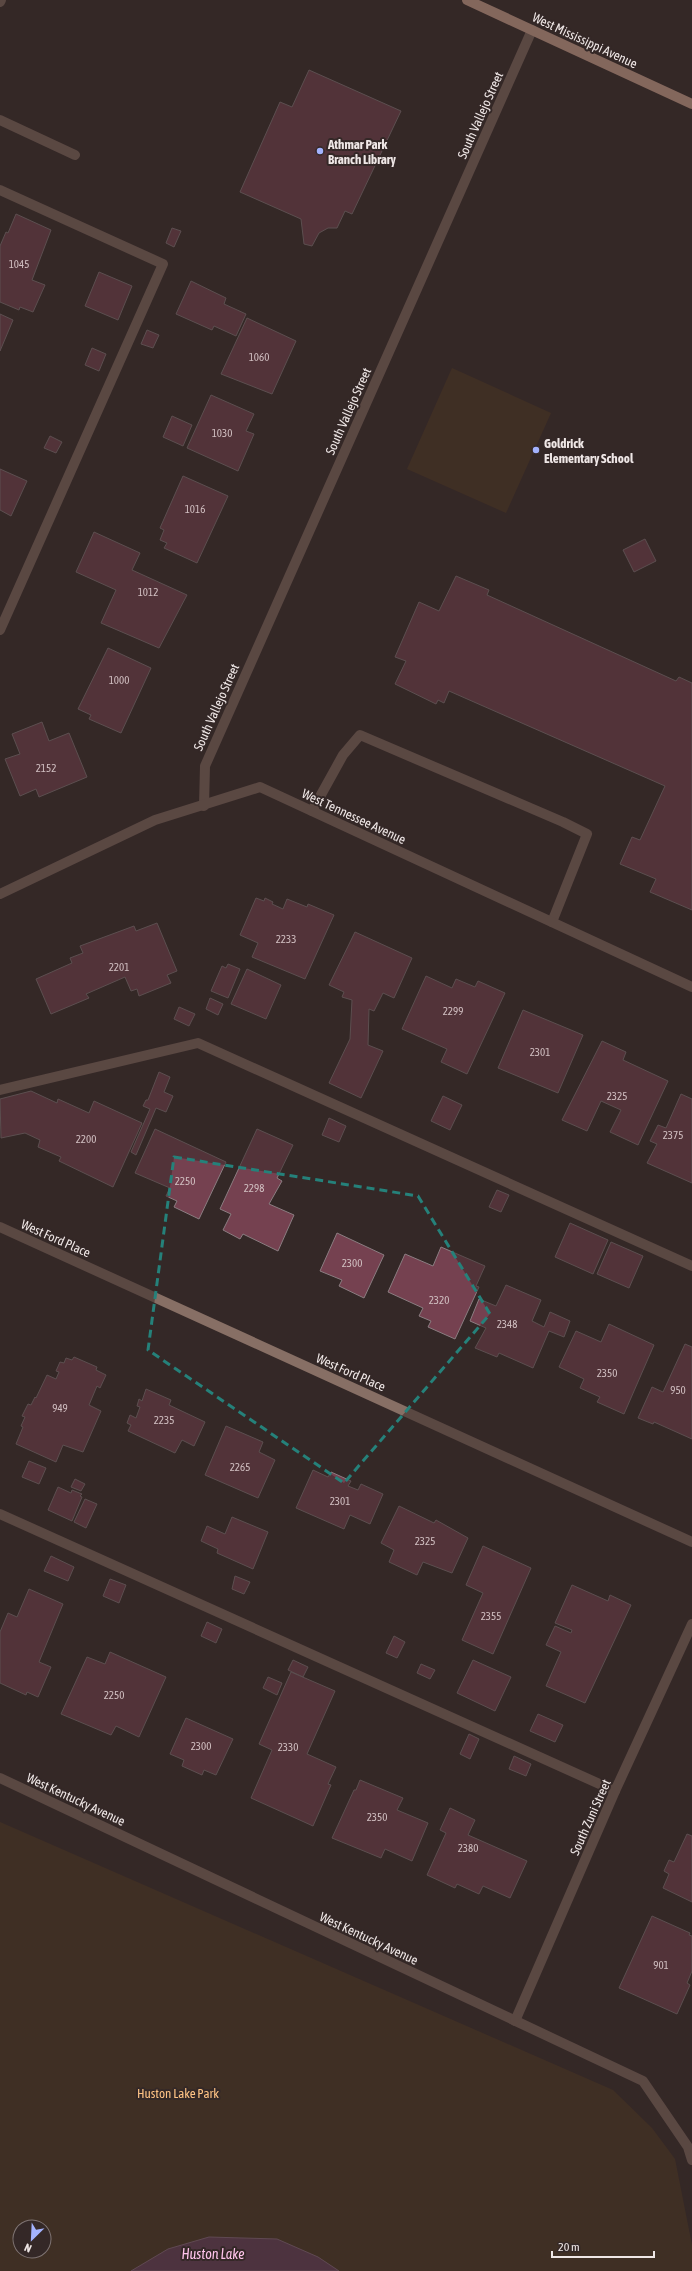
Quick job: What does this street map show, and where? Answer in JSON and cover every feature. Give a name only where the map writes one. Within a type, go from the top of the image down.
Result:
[{"type":"main road","name":"West Mississippi Avenue","points":[[467,0],[692,104]]},
{"type":"street","name":"South Vallejo Street","points":[[204,806],[205,766],[532,30]]},
{"type":"street","points":[[0,120],[75,154]]},
{"type":"street","points":[[0,190],[163,264],[0,630]]},
{"type":"street","points":[[312,811],[343,755],[360,735],[563,822],[587,834],[552,922]]},
{"type":"street","name":"West Tennessee Avenue","points":[[0,894],[155,820],[204,806],[260,787],[692,988]]},
{"type":"street","points":[[0,1090],[198,1043],[692,1266]]},
{"type":"street","name":"West Ford Place","points":[[0,1227],[692,1542]]},
{"type":"street","points":[[0,1514],[615,1791]]},
{"type":"street","name":"South Zuni Street","points":[[515,2021],[615,1791],[692,1624]]},
{"type":"street","name":"West Kentucky Avenue","points":[[0,1778],[643,2081],[688,2147],[692,2160]]},
{"type":"highlighted area","points":[[174,1157],[418,1196],[490,1314],[344,1483],[148,1350]]},
{"type":"green space","points":[[452,368],[551,413],[506,513],[407,469]]},
{"type":"green space","name":"Huston Lake Park","points":[[0,1822],[613,2090],[652,2128],[675,2159],[692,2245],[692,2271],[0,2271]]},
{"type":"water","name":"Huston Lake","points":[[209,2237],[277,2239],[318,2257],[339,2271],[131,2271],[168,2249]]},
{"type":"building","name":"Athmar Park Branch Library","points":[[309,70],[401,111],[352,214],[345,211],[337,228],[328,228],[319,233],[312,246],[304,244],[301,219],[240,192],[280,102],[292,107]]},
{"type":"building","points":[[16,214],[51,230],[32,280],[45,285],[33,312],[20,307],[19,310],[0,302],[0,246],[6,232],[8,233]]},
{"type":"building","points":[[172,228],[181,231],[174,247],[166,243]]},
{"type":"building","points":[[99,272],[132,286],[118,320],[85,306]]},
{"type":"building","points":[[191,281],[226,298],[224,304],[246,314],[236,336],[214,326],[212,330],[176,314]]},
{"type":"building","points":[[0,314],[13,320],[0,351]]},
{"type":"building","points":[[247,318],[296,341],[272,394],[221,374]]},
{"type":"building","points":[[147,330],[159,335],[153,348],[141,344]]},
{"type":"building","points":[[92,348],[106,354],[99,371],[85,365]]},
{"type":"building","points":[[211,395],[254,414],[246,431],[254,434],[238,471],[187,448]]},
{"type":"building","points":[[172,416],[192,425],[183,446],[163,437]]},
{"type":"building","points":[[50,436],[62,442],[56,453],[44,448]]},
{"type":"building","points":[[0,469],[27,481],[11,516],[0,510]]},
{"type":"building","points":[[183,476],[228,496],[197,563],[164,548],[167,543],[160,540],[164,530],[160,528]]},
{"type":"building","points":[[94,532],[140,553],[132,570],[187,595],[159,648],[101,623],[116,590],[76,572]]},
{"type":"building","points":[[645,539],[656,561],[634,572],[623,550]]},
{"type":"building","points":[[456,576],[489,590],[487,595],[676,681],[679,677],[692,683],[692,910],[650,892],[656,879],[620,864],[632,837],[640,840],[665,786],[449,691],[444,703],[438,700],[436,704],[395,684],[406,661],[395,657],[419,602],[439,611]]},
{"type":"building","points":[[108,648],[151,668],[121,733],[89,719],[91,715],[78,709]]},
{"type":"building","points":[[42,722],[49,741],[69,733],[87,777],[39,797],[36,789],[20,796],[5,759],[20,754],[12,734]]},
{"type":"building","points":[[256,898],[264,901],[265,898],[273,902],[272,904],[283,909],[287,899],[307,907],[308,904],[334,915],[305,979],[252,957],[258,943],[240,935]]},
{"type":"building","points":[[157,923],[177,971],[167,975],[171,983],[139,996],[137,989],[131,991],[125,977],[86,994],[89,998],[51,1014],[36,979],[72,963],[70,958],[83,953],[80,946],[134,926],[136,931]]},
{"type":"building","points":[[355,932],[412,958],[394,998],[383,993],[374,1011],[369,1009],[368,1045],[383,1051],[361,1098],[329,1083],[350,1039],[352,1000],[342,997],[344,992],[329,985]]},
{"type":"building","points":[[228,964],[240,969],[228,998],[211,991],[222,966],[226,968]]},
{"type":"building","points":[[247,969],[281,985],[266,1019],[231,1004]]},
{"type":"building","points":[[426,976],[452,988],[456,979],[475,987],[478,981],[505,993],[467,1074],[441,1062],[447,1049],[402,1029]]},
{"type":"building","points":[[210,998],[223,1004],[218,1015],[206,1009]]},
{"type":"building","points":[[179,1007],[195,1014],[189,1026],[174,1019]]},
{"type":"building","points":[[523,1010],[583,1035],[558,1093],[498,1068]]},
{"type":"building","points":[[602,1041],[626,1052],[623,1060],[668,1081],[638,1145],[610,1132],[621,1110],[601,1101],[587,1131],[562,1120]]},
{"type":"building","points":[[159,1072],[170,1077],[164,1092],[173,1096],[166,1112],[156,1108],[136,1155],[131,1152],[150,1109],[143,1106],[146,1100],[148,1100]]},
{"type":"building","points":[[31,1091],[57,1103],[58,1099],[89,1113],[94,1101],[142,1123],[113,1187],[59,1161],[61,1157],[38,1147],[40,1140],[25,1133],[1,1138],[0,1099]]},
{"type":"building","points":[[681,1094],[692,1099],[692,1183],[647,1163],[657,1144],[650,1141],[658,1125],[666,1128]]},
{"type":"building","points":[[443,1096],[462,1105],[450,1130],[431,1121]]},
{"type":"building","points":[[329,1118],[346,1126],[339,1142],[322,1135]]},
{"type":"building","points":[[155,1129],[226,1162],[199,1219],[174,1207],[177,1201],[166,1196],[170,1188],[135,1173]]},
{"type":"building","points":[[257,1129],[293,1145],[277,1178],[282,1181],[269,1204],[294,1215],[278,1251],[243,1234],[240,1239],[223,1230],[231,1214],[220,1209]]},
{"type":"building","points":[[497,1190],[509,1195],[501,1212],[489,1207]]},
{"type":"building","points":[[570,1223],[608,1240],[593,1274],[555,1257]]},
{"type":"building","points":[[337,1233],[384,1255],[364,1298],[339,1286],[342,1280],[320,1271]]},
{"type":"building","points":[[611,1242],[643,1256],[629,1288],[597,1274]]},
{"type":"building","points":[[441,1247],[485,1266],[476,1286],[479,1287],[455,1339],[428,1327],[431,1321],[419,1316],[423,1308],[388,1292],[405,1254],[433,1266]]},
{"type":"building","points":[[506,1285],[541,1300],[532,1321],[544,1327],[550,1312],[570,1321],[564,1337],[549,1331],[533,1368],[499,1353],[497,1357],[475,1348],[486,1328],[470,1321],[479,1299],[496,1306]]},
{"type":"building","points":[[609,1324],[654,1345],[624,1414],[597,1402],[600,1397],[580,1388],[584,1379],[559,1367],[576,1331],[601,1342]]},
{"type":"building","points":[[685,1344],[692,1347],[692,1439],[654,1422],[653,1424],[638,1418],[652,1387],[663,1392]]},
{"type":"building","points":[[74,1357],[97,1367],[96,1370],[106,1375],[100,1388],[97,1386],[89,1405],[101,1411],[83,1452],[63,1445],[56,1462],[16,1444],[23,1427],[21,1426],[25,1417],[22,1416],[28,1404],[31,1405],[35,1397],[36,1398],[47,1375],[56,1379],[59,1372],[56,1371],[60,1362],[64,1363],[66,1358],[72,1360]]},
{"type":"building","points":[[146,1389],[171,1400],[169,1405],[205,1422],[194,1446],[182,1440],[175,1453],[128,1431],[131,1425],[127,1423],[130,1415],[136,1418],[140,1407],[137,1406],[139,1399],[142,1401]]},
{"type":"building","points":[[226,1426],[263,1442],[259,1452],[275,1460],[258,1498],[205,1475]]},
{"type":"building","points":[[29,1461],[46,1468],[39,1484],[22,1477]]},
{"type":"building","points":[[313,1470],[328,1477],[331,1472],[351,1481],[348,1486],[358,1490],[361,1484],[383,1494],[370,1524],[350,1515],[344,1529],[296,1508]]},
{"type":"building","points":[[75,1479],[85,1484],[81,1491],[71,1487]]},
{"type":"building","points":[[58,1487],[71,1493],[72,1490],[82,1494],[72,1521],[48,1510]]},
{"type":"building","points":[[85,1499],[97,1504],[86,1528],[74,1522]]},
{"type":"building","points":[[399,1506],[434,1523],[436,1520],[468,1538],[452,1573],[423,1562],[417,1575],[389,1562],[394,1550],[381,1543]]},
{"type":"building","points":[[232,1517],[268,1532],[253,1569],[217,1553],[218,1549],[201,1541],[207,1526],[225,1534]]},
{"type":"building","points":[[483,1546],[531,1568],[493,1654],[462,1640],[483,1593],[466,1585]]},
{"type":"building","points":[[51,1556],[74,1567],[68,1581],[44,1571]]},
{"type":"building","points":[[235,1576],[250,1582],[244,1594],[232,1589]]},
{"type":"building","points":[[110,1579],[126,1585],[119,1603],[103,1596]]},
{"type":"building","points":[[572,1585],[608,1601],[610,1595],[631,1605],[585,1703],[546,1686],[561,1652],[546,1645],[555,1626],[571,1633],[572,1630],[555,1623]]},
{"type":"building","points":[[29,1589],[63,1604],[39,1662],[51,1667],[38,1697],[27,1692],[26,1695],[0,1683],[0,1632],[8,1613],[17,1617]]},
{"type":"building","points":[[207,1622],[222,1629],[216,1643],[201,1636]]},
{"type":"building","points":[[394,1636],[405,1642],[397,1658],[386,1653]]},
{"type":"building","points":[[110,1652],[166,1677],[139,1737],[116,1726],[111,1735],[61,1714],[87,1657],[105,1664]]},
{"type":"building","points":[[293,1660],[308,1667],[303,1677],[288,1670]]},
{"type":"building","points":[[473,1660],[511,1677],[495,1711],[457,1693]]},
{"type":"building","points":[[421,1664],[435,1670],[430,1679],[417,1673]]},
{"type":"building","points":[[291,1672],[335,1691],[307,1754],[336,1767],[328,1784],[331,1785],[313,1826],[251,1798],[272,1750],[259,1744]]},
{"type":"building","points":[[268,1677],[282,1683],[277,1695],[263,1688]]},
{"type":"building","points":[[538,1714],[563,1725],[555,1742],[530,1731]]},
{"type":"building","points":[[186,1718],[233,1739],[216,1775],[204,1770],[202,1775],[182,1766],[184,1760],[170,1754]]},
{"type":"building","points":[[469,1734],[479,1739],[470,1759],[460,1754]]},
{"type":"building","points":[[514,1756],[531,1764],[526,1776],[509,1769]]},
{"type":"building","points":[[360,1780],[403,1798],[397,1810],[428,1823],[412,1861],[385,1849],[381,1858],[332,1838]]},
{"type":"building","points":[[450,1808],[475,1820],[468,1835],[527,1861],[510,1898],[483,1886],[479,1894],[457,1884],[455,1888],[427,1875],[446,1833],[440,1830]]},
{"type":"building","points":[[687,1834],[692,1836],[692,1902],[663,1888],[669,1874],[664,1871],[669,1860],[674,1862]]},
{"type":"building","points":[[652,1916],[690,1933],[689,1935],[692,1936],[692,1971],[687,1983],[690,1985],[677,2014],[619,1988]]},
{"type":"place","name":"Athmar Park Branch Library","points":[[320,151]]},
{"type":"place","name":"Goldrick Elementary School","points":[[536,450]]}]
